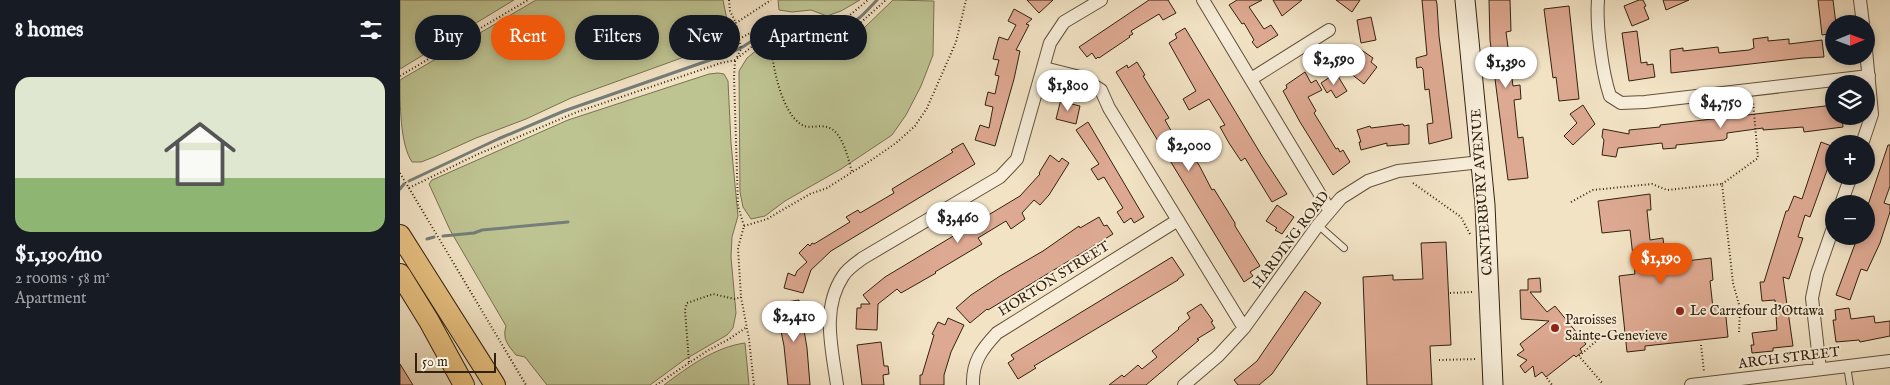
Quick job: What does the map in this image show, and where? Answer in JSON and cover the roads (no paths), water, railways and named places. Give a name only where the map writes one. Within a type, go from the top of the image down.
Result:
[{"type":"main road","points":[[400,235],[495,385]]},
{"type":"main road","points":[[400,274],[430,322],[464,385]]},
{"type":"street","points":[[837,385],[829,323],[832,297],[843,274],[863,258],[1000,177],[1017,159],[1050,43],[1064,22],[1100,0]]},
{"type":"street","points":[[1203,0],[1330,210]]},
{"type":"street","name":"CANTERBURY AVENUE","points":[[1465,0],[1485,205],[1493,385]]},
{"type":"street","points":[[1598,0],[1598,22],[1606,85],[1610,96],[1621,103],[1645,102],[1825,81]]},
{"type":"street","points":[[1860,0],[1862,15]]},
{"type":"street","points":[[1252,79],[1329,30]]},
{"type":"street","points":[[1044,68],[1080,77],[1101,90],[1109,108],[1244,328]]},
{"type":"street","name":"HARDING ROAD","points":[[1184,385],[1218,356],[1244,328],[1318,225],[1341,198],[1368,181],[1398,171],[1481,162]]},
{"type":"street","name":"HORTON STREET","points":[[972,385],[972,376],[980,351],[997,333],[1178,220]]},
{"type":"street","points":[[1820,369],[1812,298],[1817,274],[1827,245]]},
{"type":"street","name":"ARCH STREET","points":[[1691,385],[1756,381],[1820,369],[1890,361]]},
{"type":"lane","points":[[1318,225],[1344,248]]},
{"type":"lane","points":[[1847,366],[1850,385]]},
{"type":"waterway","points":[[409,181],[498,139],[564,111],[730,53],[743,47],[766,31],[782,24],[798,23],[826,28],[843,27],[856,20],[877,0]]},
{"type":"waterway","points":[[400,189],[404,184]]},
{"type":"waterway","points":[[443,236],[474,233],[482,230],[568,222]]},
{"type":"waterway","points":[[427,239],[434,237]]},
{"type":"place","name":"Le Carrefour d'Ottawa","points":[[1680,311]]},
{"type":"place","name":"Paroisses Sainte-Genevieve","points":[[1555,328]]}]
